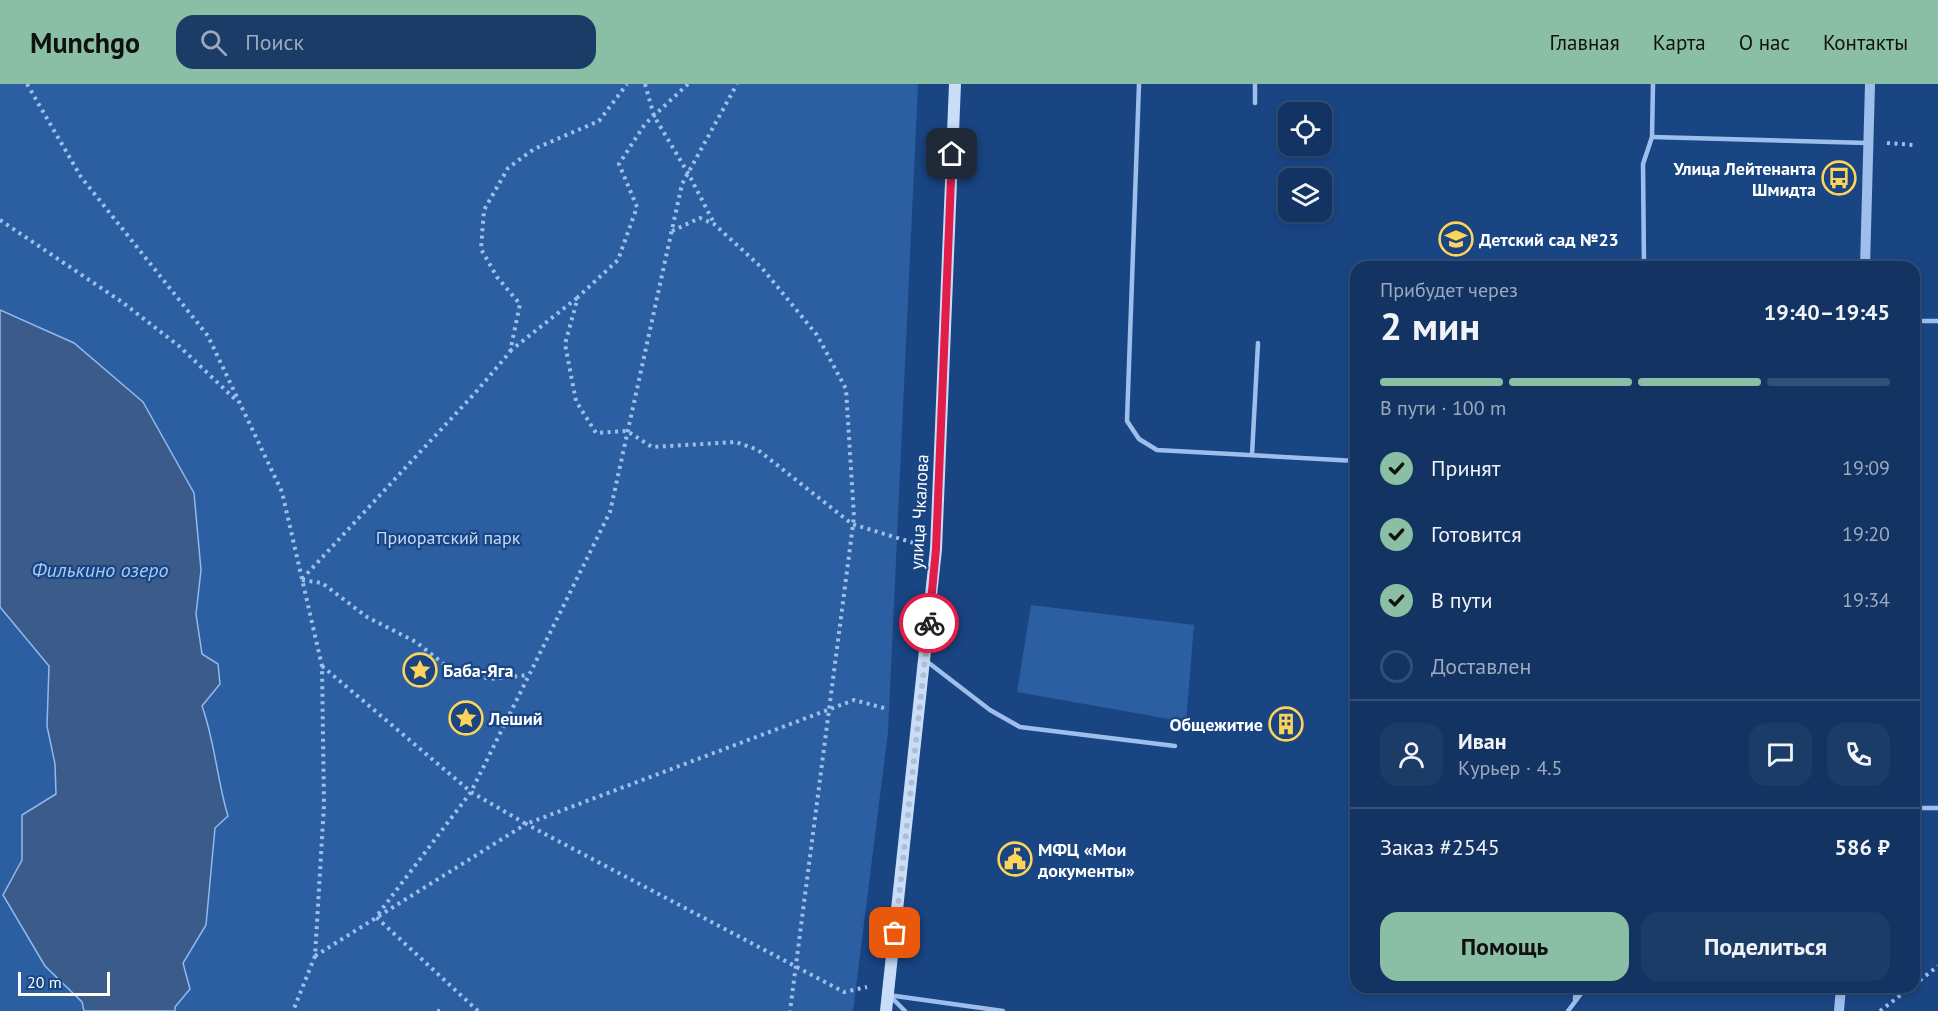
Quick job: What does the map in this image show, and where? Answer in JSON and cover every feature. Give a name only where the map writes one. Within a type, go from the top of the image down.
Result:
[{"type":"main road","name":"улица Чкалова","points":[[886,1011],[926,660],[936,549],[955,84]]},
{"type":"street","points":[[1865,261],[1870,84]]},
{"type":"street","points":[[1839,1011],[1840,993]]},
{"type":"lane","points":[[1139,84],[1127,422],[1139,440],[1157,450],[1350,461]]},
{"type":"lane","points":[[1254,103],[1255,84]]},
{"type":"lane","points":[[1644,261],[1644,164],[1652,137],[1653,84]]},
{"type":"lane","points":[[1652,137],[1868,142]]},
{"type":"lane","points":[[1920,321],[1938,321]]},
{"type":"lane","points":[[1252,455],[1258,343]]},
{"type":"lane","points":[[926,660],[990,710],[1020,728],[1175,746]]},
{"type":"lane","points":[[1920,808],[1938,808]]},
{"type":"lane","points":[[1575,1002],[1576,993]]},
{"type":"lane","points":[[1568,1011],[1582,993]]},
{"type":"lane","points":[[888,995],[905,1011]]},
{"type":"lane","points":[[888,995],[1003,1011]]},
{"type":"path","points":[[27,84],[81,177],[208,336],[282,492],[322,666],[324,805],[315,956],[293,1011]]},
{"type":"path","points":[[510,352],[520,304],[497,277],[481,249],[484,210],[508,168],[534,149],[599,121],[627,84]]},
{"type":"path","points":[[645,84],[654,116],[688,173],[714,224]]},
{"type":"path","points":[[302,580],[510,352],[578,297],[618,260],[637,207],[619,164],[654,116],[688,84]]},
{"type":"path","points":[[376,917],[471,792],[610,512],[682,184],[737,84]]},
{"type":"path","points":[[1892,144],[1914,145]]},
{"type":"path","points":[[672,231],[700,218],[714,224],[762,268],[797,310],[817,335],[846,389],[852,524],[831,708],[790,1011]]},
{"type":"path","points":[[0,220],[122,302],[179,346],[240,404]]},
{"type":"path","points":[[578,297],[565,344],[576,401],[596,433],[627,432],[652,447],[736,442],[758,450],[852,524],[936,549]]},
{"type":"path","points":[[302,580],[322,583],[367,617],[416,642],[446,665],[490,679],[529,675]]},
{"type":"path","points":[[322,666],[471,792],[526,824],[844,992],[890,980]]},
{"type":"path","points":[[315,956],[526,824],[854,700],[884,708]]},
{"type":"path","points":[[376,917],[478,1011]]},
{"type":"path","points":[[1920,980],[1938,966]]},
{"type":"path","points":[[1880,1011],[1904,993]]},
{"type":"path","points":[[437,1011],[444,1011]]},
{"type":"green space","name":"Приоратский парк","points":[[0,84],[918,84],[888,732],[853,1011],[0,1011]]},
{"type":"green space","points":[[1031,605],[1194,625],[1186,722],[1017,692]]},
{"type":"water","name":"Филькино озеро","points":[[0,310],[74,343],[143,402],[194,493],[201,570],[196,614],[202,654],[218,664],[220,684],[202,706],[228,816],[215,828],[206,925],[183,963],[190,989],[175,1007],[175,1011],[84,1011],[82,1002],[45,966],[3,895],[22,860],[22,815],[56,794],[55,764],[47,726],[49,666],[0,607]]},
{"type":"way so far","points":[[895,933],[929,623]]},
{"type":"place","name":"Улица Лейтенанта Шмидта","points":[[1839,178]]},
{"type":"place","name":"Детский сад №23","points":[[1456,239]]},
{"type":"place","name":"Баба-Яга","points":[[420,670]]},
{"type":"place","name":"Леший","points":[[466,718]]},
{"type":"place","name":"Общежитие","points":[[1286,724]]},
{"type":"place","name":"МФЦ «Мои документы»","points":[[1015,859]]},
{"type":"route","points":[[929,623],[936,549],[952,154]]}]
